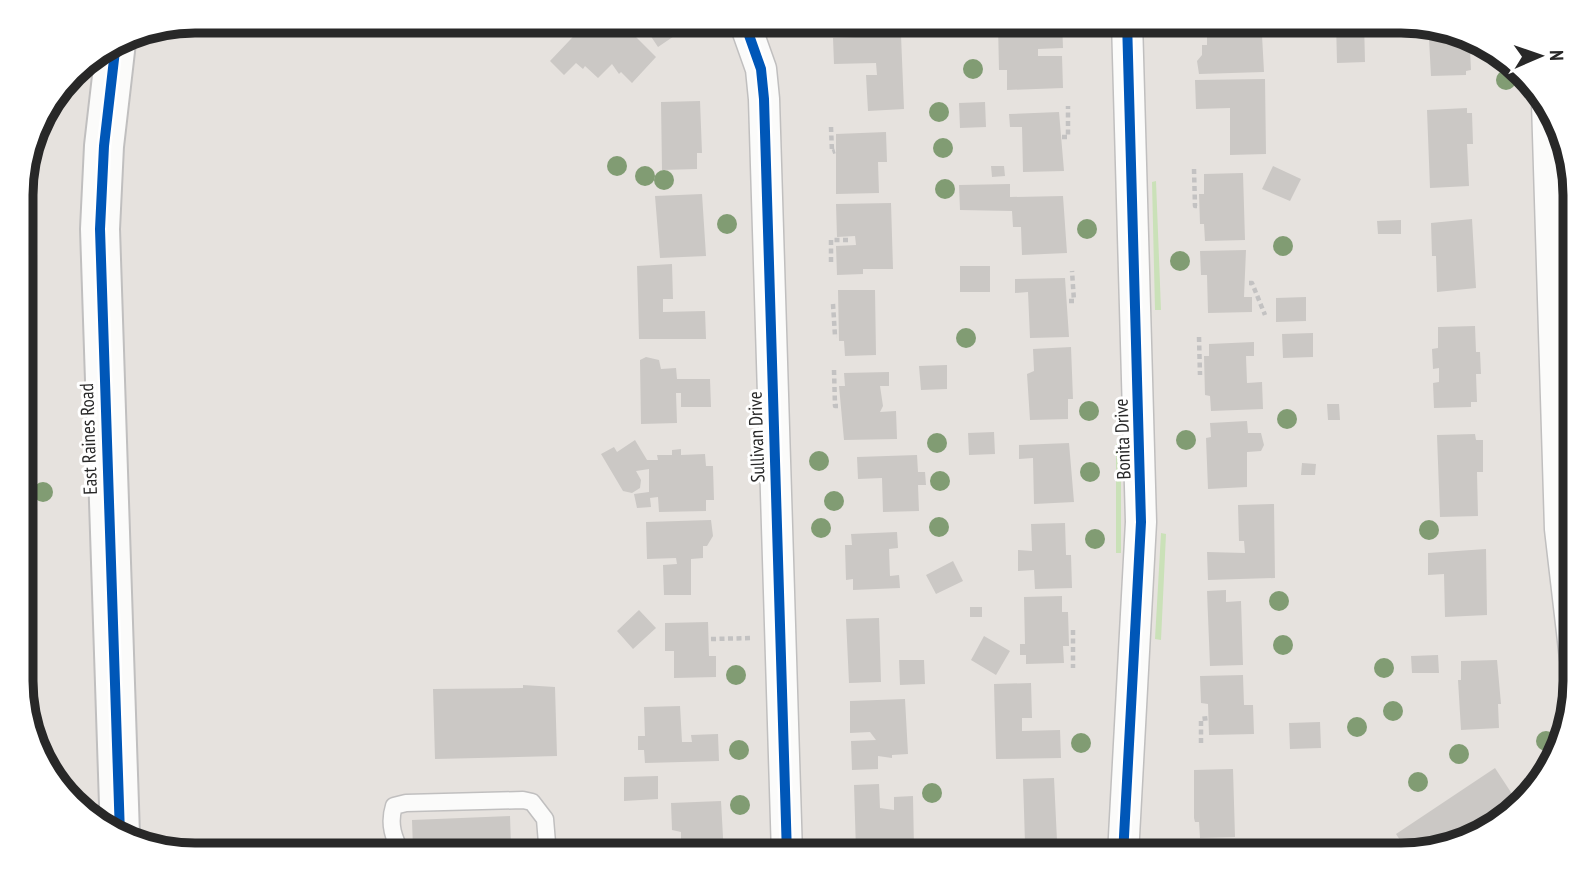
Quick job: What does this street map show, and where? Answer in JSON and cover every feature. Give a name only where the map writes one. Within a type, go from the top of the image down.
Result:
[{"type":"main road","name":"East Raines Road","points":[[115,55],[104,146],[100,242],[120,824]]},
{"type":"street","name":"Bonita Drive","points":[[1124,842],[1141,522],[1127,33]]},
{"type":"street","name":"Sullivan Drive","points":[[749,34],[764,91],[787,843]]},
{"type":"street","points":[[1548,128],[1562,545]]},
{"type":"lane","points":[[397,843],[390,818],[394,806],[406,803],[523,800],[532,802],[545,819],[547,843]]},
{"type":"path","points":[[1062,137],[1068,137],[1068,106]]},
{"type":"path","points":[[831,127],[832,152],[835,152]]},
{"type":"path","points":[[1194,169],[1195,206],[1198,206]]},
{"type":"path","points":[[831,262],[831,240],[851,240]]},
{"type":"path","points":[[1069,301],[1073,301],[1072,271]]},
{"type":"path","points":[[1249,283],[1252,283],[1265,315]]},
{"type":"path","points":[[833,304],[837,336]]},
{"type":"path","points":[[1199,337],[1200,375]]},
{"type":"path","points":[[834,370],[835,406],[840,406]]},
{"type":"path","points":[[1073,630],[1073,668]]},
{"type":"path","points":[[711,639],[754,638]]},
{"type":"path","points":[[1201,743],[1201,719],[1209,718]]},
{"type":"green space","points":[[1156,181],[1161,310],[1155,310],[1152,182]]},
{"type":"green space","points":[[1116,444],[1121,444],[1121,553],[1116,553]]},
{"type":"green space","points":[[1161,533],[1166,534],[1161,640],[1155,639]]},
{"type":"building","points":[[998,33],[1062,33],[1063,48],[1038,49],[1038,56],[1062,56],[1063,88],[1007,90],[1007,70],[999,70]]},
{"type":"building","points":[[1220,33],[1262,35],[1264,72],[1199,74],[1197,61],[1202,55],[1202,45],[1207,45],[1207,37],[1220,37]]},
{"type":"building","points":[[1336,33],[1364,33],[1365,62],[1337,63]]},
{"type":"building","points":[[576,34],[633,34],[656,57],[632,83],[621,72],[619,74],[612,64],[598,78],[585,66],[583,69],[576,63],[564,75],[550,61]]},
{"type":"building","points":[[649,34],[678,34],[658,47]]},
{"type":"building","points":[[901,35],[904,109],[868,111],[866,75],[877,75],[876,63],[834,64],[833,38]]},
{"type":"building","points":[[1423,35],[1443,39],[1470,49],[1471,70],[1466,71],[1466,75],[1431,76],[1429,39],[1423,39]]},
{"type":"building","points":[[1265,79],[1266,154],[1230,155],[1230,108],[1196,109],[1195,80]]},
{"type":"building","points":[[700,101],[702,153],[697,153],[697,169],[662,170],[661,102]]},
{"type":"building","points":[[985,102],[986,127],[960,128],[959,103]]},
{"type":"building","points":[[1467,108],[1467,113],[1472,113],[1473,144],[1467,144],[1469,186],[1430,188],[1427,110]]},
{"type":"building","points":[[1059,112],[1064,171],[1023,172],[1022,127],[1010,127],[1009,114]]},
{"type":"building","points":[[886,132],[887,162],[878,162],[879,193],[836,194],[836,134]]},
{"type":"building","points":[[991,166],[1004,166],[1005,176],[992,177]]},
{"type":"building","points":[[1273,166],[1301,179],[1290,201],[1262,189]]},
{"type":"building","points":[[1243,173],[1245,240],[1205,241],[1204,224],[1200,224],[1199,194],[1204,194],[1204,174]]},
{"type":"building","points":[[1010,184],[1010,197],[1063,196],[1067,253],[1022,255],[1021,227],[1013,227],[1012,211],[960,210],[959,185]]},
{"type":"building","points":[[702,194],[706,256],[660,258],[655,196]]},
{"type":"building","points":[[891,203],[893,269],[863,269],[863,274],[837,275],[836,246],[856,245],[855,236],[837,237],[836,204]]},
{"type":"building","points":[[1472,219],[1476,288],[1437,292],[1436,256],[1432,256],[1431,223]]},
{"type":"building","points":[[1401,220],[1401,234],[1378,234],[1377,221]]},
{"type":"building","points":[[1246,250],[1244,297],[1252,297],[1252,312],[1208,313],[1207,275],[1201,275],[1200,251]]},
{"type":"building","points":[[672,264],[673,299],[663,299],[663,312],[705,311],[706,339],[639,339],[637,266]]},
{"type":"building","points":[[960,266],[990,266],[990,292],[960,292]]},
{"type":"building","points":[[1065,278],[1069,337],[1030,338],[1028,292],[1015,293],[1015,279]]},
{"type":"building","points":[[838,290],[875,290],[876,355],[845,356],[844,341],[839,341]]},
{"type":"building","points":[[1306,297],[1306,321],[1276,322],[1276,298]]},
{"type":"building","points":[[1475,326],[1476,352],[1480,352],[1481,374],[1476,374],[1477,402],[1471,402],[1471,407],[1434,408],[1433,383],[1439,382],[1439,368],[1433,369],[1432,349],[1438,348],[1438,327]]},
{"type":"building","points":[[1313,333],[1313,357],[1283,358],[1282,334]]},
{"type":"building","points":[[1254,342],[1254,356],[1246,356],[1247,383],[1262,382],[1263,409],[1211,411],[1210,396],[1205,395],[1204,356],[1209,356],[1209,344]]},
{"type":"building","points":[[1071,347],[1073,399],[1068,399],[1068,419],[1030,420],[1027,374],[1034,371],[1033,349]]},
{"type":"building","points":[[646,357],[659,360],[661,369],[676,368],[677,379],[710,379],[711,407],[681,407],[681,393],[676,393],[677,423],[641,424],[640,360]]},
{"type":"building","points":[[947,365],[947,389],[921,390],[919,366]]},
{"type":"building","points":[[889,372],[889,386],[880,386],[883,406],[880,412],[896,411],[897,439],[844,440],[839,386],[845,386],[844,373]]},
{"type":"building","points":[[1327,404],[1339,404],[1340,420],[1328,420]]},
{"type":"building","points":[[1247,421],[1248,433],[1261,433],[1264,445],[1261,451],[1247,452],[1247,487],[1208,489],[1206,438],[1211,437],[1210,423]]},
{"type":"building","points":[[994,432],[995,454],[969,455],[968,433]]},
{"type":"building","points":[[1475,434],[1476,440],[1483,440],[1483,472],[1477,472],[1478,516],[1440,517],[1437,435]]},
{"type":"building","points":[[635,440],[647,460],[658,460],[657,455],[672,455],[672,450],[681,449],[681,455],[705,454],[706,466],[713,466],[714,500],[706,500],[706,511],[659,512],[658,497],[650,498],[651,507],[637,508],[634,494],[649,492],[649,469],[636,471],[641,480],[640,488],[632,493],[623,491],[601,454],[614,447],[617,452]]},
{"type":"building","points":[[1069,443],[1074,502],[1034,504],[1033,458],[1019,459],[1019,445]]},
{"type":"building","points":[[917,455],[918,472],[925,472],[926,485],[918,485],[919,511],[883,512],[882,478],[858,479],[857,457]]},
{"type":"building","points":[[1302,463],[1316,464],[1315,475],[1301,475]]},
{"type":"building","points":[[1274,504],[1275,578],[1208,580],[1207,552],[1245,553],[1244,541],[1239,541],[1238,505]]},
{"type":"building","points":[[711,520],[713,536],[707,546],[703,546],[703,558],[691,559],[691,595],[664,595],[663,565],[677,564],[676,558],[647,559],[646,522]]},
{"type":"building","points":[[1065,523],[1066,555],[1071,555],[1072,588],[1035,589],[1034,570],[1018,571],[1018,550],[1032,551],[1031,524]]},
{"type":"building","points":[[897,532],[898,548],[889,549],[890,576],[899,575],[900,588],[853,590],[853,579],[846,580],[845,545],[852,545],[851,534]]},
{"type":"building","points":[[1486,549],[1487,615],[1445,617],[1444,574],[1428,575],[1428,553]]},
{"type":"building","points":[[953,561],[963,581],[936,594],[926,575]]},
{"type":"building","points":[[1226,590],[1226,602],[1241,601],[1243,665],[1210,666],[1207,591]]},
{"type":"building","points":[[1062,596],[1062,612],[1068,612],[1069,646],[1063,646],[1064,663],[1026,664],[1026,655],[1020,655],[1020,644],[1025,644],[1024,597]]},
{"type":"building","points":[[970,607],[982,607],[982,617],[970,617]]},
{"type":"building","points":[[639,610],[656,628],[633,649],[617,631]]},
{"type":"building","points":[[879,618],[881,682],[849,683],[846,619]]},
{"type":"building","points":[[708,622],[709,656],[716,656],[716,677],[674,678],[674,651],[665,651],[665,623]]},
{"type":"building","points":[[984,636],[1010,651],[996,675],[971,660]]},
{"type":"building","points":[[1438,655],[1439,673],[1412,673],[1411,656]]},
{"type":"building","points":[[899,660],[924,660],[925,684],[900,685]]},
{"type":"building","points":[[1497,660],[1501,704],[1498,704],[1499,728],[1461,730],[1458,680],[1461,680],[1461,661]]},
{"type":"building","points":[[1243,675],[1244,705],[1253,705],[1254,734],[1209,735],[1208,704],[1201,703],[1200,676]]},
{"type":"building","points":[[1031,683],[1032,718],[1022,718],[1022,731],[1060,730],[1061,758],[996,759],[994,684]]},
{"type":"building","points":[[523,685],[555,687],[557,756],[435,759],[433,689],[523,688]]},
{"type":"building","points":[[905,699],[908,754],[892,755],[892,758],[878,756],[878,769],[852,770],[851,741],[876,740],[870,732],[850,733],[850,701]]},
{"type":"building","points":[[680,706],[682,742],[692,742],[691,735],[718,734],[719,761],[645,763],[644,750],[638,750],[638,736],[645,736],[644,707]]},
{"type":"building","points":[[1320,722],[1321,748],[1290,749],[1289,723]]},
{"type":"building","points":[[1495,768],[1514,796],[1491,815],[1453,834],[1432,840],[1401,842],[1396,834]]},
{"type":"building","points":[[1233,769],[1235,837],[1200,838],[1199,822],[1195,822],[1194,818],[1194,770]]},
{"type":"building","points":[[658,776],[658,799],[624,801],[624,777]]},
{"type":"building","points":[[1054,778],[1057,841],[1025,842],[1023,779]]},
{"type":"building","points":[[879,784],[880,808],[894,810],[894,797],[913,796],[914,842],[856,842],[854,785]]},
{"type":"building","points":[[721,801],[723,843],[681,843],[681,832],[672,830],[671,803]]},
{"type":"building","points":[[510,816],[511,843],[413,843],[412,820]]},
{"type":"cycle path","points":[[1124,842],[1141,522],[1127,33]]},
{"type":"cycle path","points":[[748,34],[761,69],[764,99],[787,843]]},
{"type":"cycle path","points":[[115,55],[104,146],[100,229],[120,824]]}]
